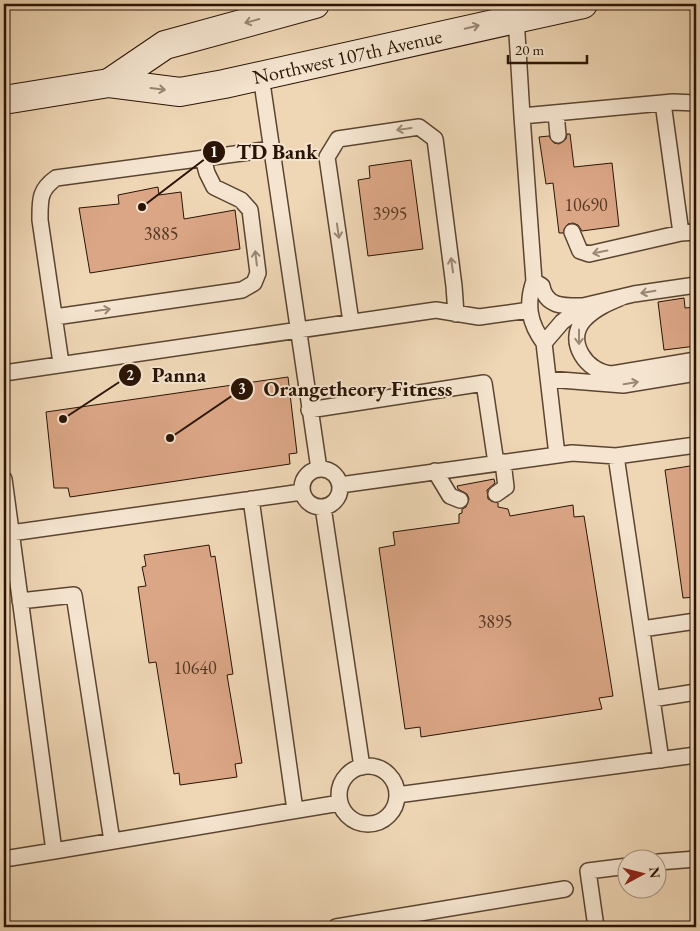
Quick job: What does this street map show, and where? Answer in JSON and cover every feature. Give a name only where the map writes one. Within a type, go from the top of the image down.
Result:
[{"type":"main road","name":"Northwest 107th Avenue","points":[[109,83],[165,45],[316,4]]},
{"type":"main road","name":"Northwest 107th Avenue","points":[[4,100],[109,83],[180,92],[261,76],[516,17],[582,4]]},
{"type":"lane","points":[[516,17],[534,281],[529,297],[530,310],[533,329],[544,343],[557,455]]},
{"type":"lane","points":[[261,76],[297,332],[319,468]]},
{"type":"lane","points":[[522,116],[663,103],[696,103]]},
{"type":"lane","points":[[572,232],[580,252],[589,254],[689,232],[674,142],[663,103]]},
{"type":"lane","points":[[556,113],[558,135]]},
{"type":"lane","points":[[351,322],[327,157],[338,138],[419,127],[435,139],[456,314]]},
{"type":"lane","points":[[61,363],[40,220],[40,201],[45,185],[56,178],[272,149]]},
{"type":"lane","points":[[55,317],[242,290],[254,283],[258,273],[250,210],[241,200],[214,187],[207,173],[203,158]]},
{"type":"lane","points":[[534,281],[542,286],[543,293],[549,301],[566,306],[583,306],[625,296],[696,284]]},
{"type":"lane","points":[[625,296],[598,308],[584,321],[578,331],[580,351],[585,362],[592,369],[603,374],[612,374],[696,360]]},
{"type":"lane","points":[[544,343],[562,322],[583,306]]},
{"type":"lane","points":[[4,372],[297,332],[436,310],[479,317],[530,310]]},
{"type":"lane","points":[[548,379],[623,385],[696,373]]},
{"type":"lane","points":[[309,410],[484,383],[506,487],[496,494]]},
{"type":"lane","points":[[340,485],[557,455],[584,452],[616,456],[696,445]]},
{"type":"lane","points":[[616,456],[661,760]]},
{"type":"lane","points":[[319,468],[333,472],[340,485],[336,500],[323,507],[308,502],[302,492],[304,479],[312,470],[319,468]]},
{"type":"lane","points":[[435,471],[450,496],[460,500]]},
{"type":"lane","points":[[4,479],[11,533],[10,573],[20,601],[54,851]]},
{"type":"lane","points":[[11,533],[302,492]]},
{"type":"lane","points":[[251,499],[295,810]]},
{"type":"lane","points":[[323,507],[362,766]]},
{"type":"lane","points":[[20,601],[74,595],[112,841]]},
{"type":"lane","points":[[642,629],[696,621]]},
{"type":"lane","points":[[652,699],[696,692]]},
{"type":"lane","points":[[397,795],[696,755]]},
{"type":"lane","points":[[362,766],[374,766],[386,772],[394,782],[397,795],[397,803],[388,817],[373,824],[356,822],[343,811],[340,803],[340,788],[343,780],[354,770],[362,766]]},
{"type":"lane","points":[[4,859],[340,803]]},
{"type":"lane","points":[[668,861],[696,859]]},
{"type":"lane","points":[[596,927],[588,871],[618,867]]},
{"type":"lane","points":[[336,927],[565,889]]},
{"type":"building","points":[[567,134],[570,134],[574,167],[612,163],[619,226],[582,231],[578,225],[573,223],[568,224],[563,233],[559,233],[553,183],[546,184],[539,137],[549,136],[554,143],[559,144],[566,139]]},
{"type":"building","points":[[411,160],[423,249],[368,256],[358,180],[370,178],[369,166]]},
{"type":"building","points":[[158,187],[159,195],[181,192],[184,219],[235,210],[240,249],[90,273],[79,208],[119,204],[118,195]]},
{"type":"building","points":[[684,298],[685,308],[696,307],[696,346],[664,350],[658,302]]},
{"type":"building","points":[[288,377],[297,453],[289,454],[290,464],[70,497],[68,488],[54,488],[46,412]]},
{"type":"building","points":[[696,465],[696,597],[683,598],[665,470]]},
{"type":"building","points":[[494,479],[495,483],[487,490],[488,499],[498,503],[498,507],[508,509],[510,516],[573,505],[574,517],[584,516],[613,696],[599,698],[602,709],[421,737],[420,727],[405,729],[379,548],[395,545],[393,532],[459,523],[459,514],[466,507],[469,499],[467,494],[458,489],[457,486]]},
{"type":"building","points":[[209,545],[211,557],[215,556],[233,674],[227,675],[242,763],[235,764],[237,777],[180,785],[179,773],[174,774],[156,662],[149,663],[138,587],[146,586],[142,567],[146,566],[144,555]]},
{"type":"place","name":"TD Bank","points":[[142,207]]},
{"type":"place","name":"Panna","points":[[63,419]]},
{"type":"place","name":"Orangetheory Fitness","points":[[170,438]]}]
